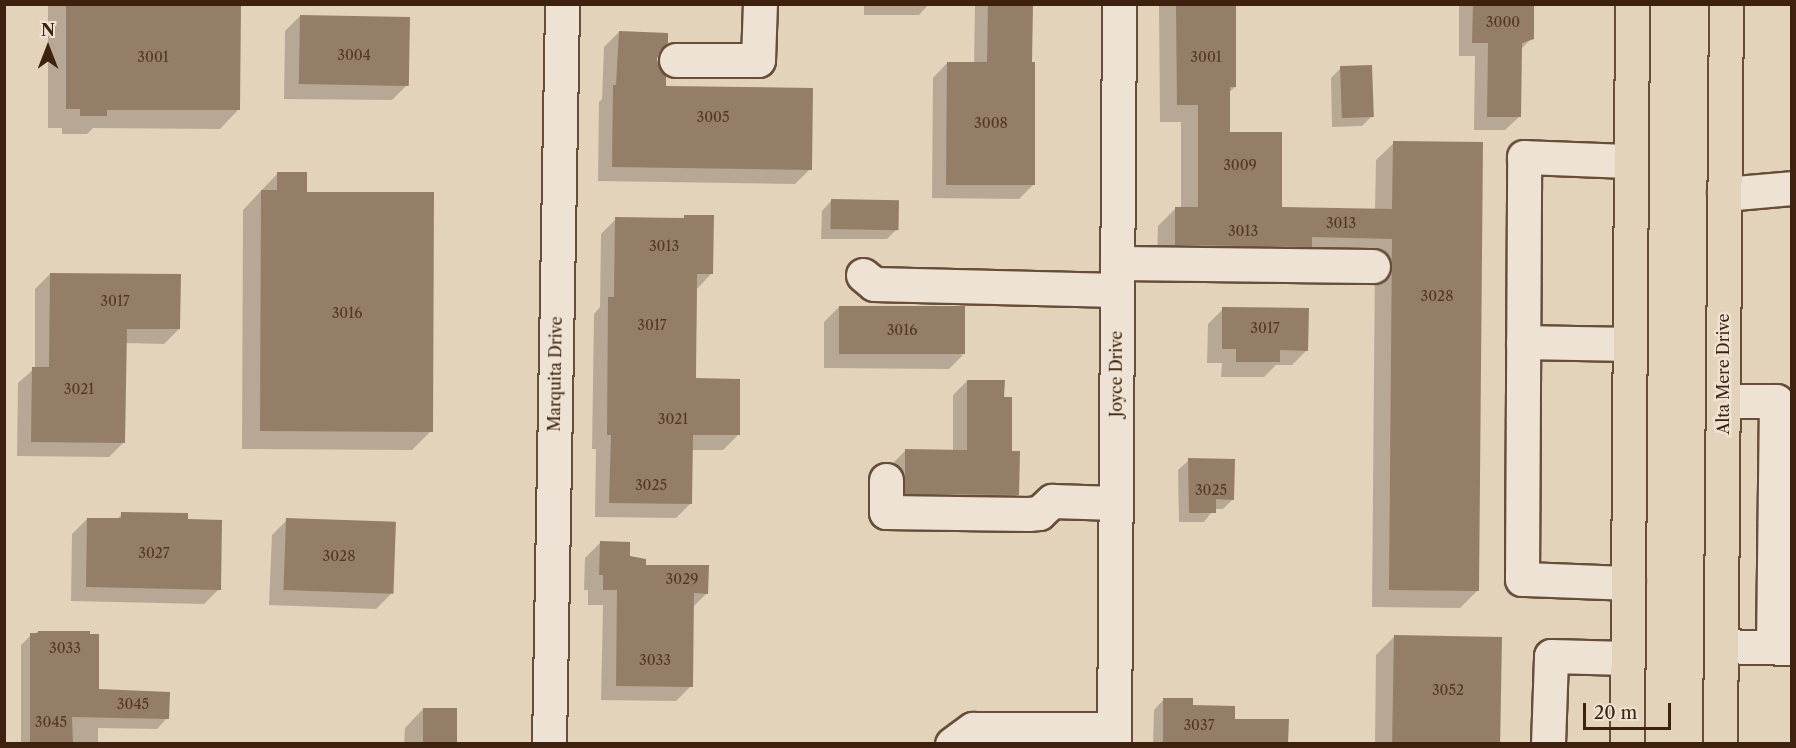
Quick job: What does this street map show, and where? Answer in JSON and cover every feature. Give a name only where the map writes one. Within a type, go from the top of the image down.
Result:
[{"type":"main road","points":[[1627,744],[1632,4]]},
{"type":"main road","name":"Alta Mere Drive","points":[[1720,744],[1726,4]]},
{"type":"street","name":"Marquita Drive","points":[[549,744],[562,4]]},
{"type":"street","points":[[676,60],[758,60],[760,4]]},
{"type":"street","name":"Joyce Drive","points":[[1114,736],[1119,4]]},
{"type":"street","points":[[1628,583],[1522,579],[1523,342],[1524,157],[1630,161]]},
{"type":"street","points":[[1724,194],[1791,188]]},
{"type":"street","points":[[863,275],[874,284],[1373,266]]},
{"type":"street","points":[[1523,342],[1629,344]]},
{"type":"street","points":[[1721,646],[1782,648],[1776,401],[1723,401]]},
{"type":"street","points":[[886,480],[886,512],[1039,513],[1052,501],[1116,502]]},
{"type":"street","points":[[1548,744],[1551,656],[1627,658]]},
{"type":"street","points":[[952,744],[973,729],[1114,736]]},
{"type":"building","points":[[66,4],[241,4],[240,110],[107,110],[107,116],[80,116],[80,109],[66,109]]},
{"type":"building","points":[[988,4],[1033,4],[1035,185],[946,185],[947,62],[987,62]]},
{"type":"building","points":[[1176,4],[1236,4],[1236,87],[1230,87],[1230,132],[1282,132],[1282,207],[1392,209],[1393,141],[1483,142],[1479,591],[1389,590],[1392,239],[1312,237],[1312,247],[1175,245],[1175,207],[1198,207],[1198,105],[1177,105]]},
{"type":"building","points":[[1473,4],[1534,4],[1534,39],[1522,43],[1521,117],[1487,117],[1488,43],[1472,43]]},
{"type":"building","points":[[300,15],[410,17],[409,86],[299,84]]},
{"type":"building","points":[[619,31],[668,33],[668,43],[660,50],[657,59],[660,69],[666,76],[666,86],[813,88],[812,170],[612,167],[613,85],[616,85]]},
{"type":"building","points":[[1372,65],[1374,117],[1342,118],[1340,66]]},
{"type":"building","points":[[277,172],[307,172],[307,192],[434,192],[433,432],[260,431],[261,190],[277,190]]},
{"type":"building","points":[[831,199],[899,200],[898,230],[830,229]]},
{"type":"building","points":[[684,215],[714,215],[713,274],[697,274],[696,378],[740,379],[740,435],[693,435],[692,504],[609,503],[611,435],[607,435],[608,297],[614,297],[615,217],[684,218]]},
{"type":"building","points":[[50,273],[181,274],[180,329],[127,329],[125,443],[31,442],[32,367],[49,367]]},
{"type":"building","points":[[839,306],[965,306],[965,354],[839,354]]},
{"type":"building","points":[[1222,307],[1309,308],[1308,351],[1280,350],[1280,362],[1236,362],[1236,349],[1222,349]]},
{"type":"building","points":[[967,380],[1005,380],[1004,397],[1012,397],[1012,451],[1020,451],[1019,495],[905,494],[905,449],[967,450]]},
{"type":"building","points":[[1188,458],[1235,459],[1234,500],[1216,499],[1216,513],[1189,513]]},
{"type":"building","points":[[121,512],[188,513],[188,519],[222,520],[221,590],[86,587],[87,518],[121,518]]},
{"type":"building","points":[[286,518],[396,522],[393,594],[283,590]]},
{"type":"building","points":[[600,541],[630,542],[630,556],[646,559],[646,565],[709,565],[708,594],[694,593],[693,687],[616,686],[617,590],[603,590],[603,575],[599,575]]},
{"type":"building","points":[[38,631],[90,631],[90,634],[99,634],[99,689],[170,692],[169,719],[72,717],[73,744],[30,744],[30,633],[38,633]]},
{"type":"building","points":[[1394,635],[1502,637],[1500,744],[1392,744]]},
{"type":"building","points":[[1163,698],[1193,698],[1193,705],[1235,706],[1235,719],[1289,719],[1288,744],[1163,744]]},
{"type":"building","points":[[423,708],[457,708],[457,742],[423,742]]}]
